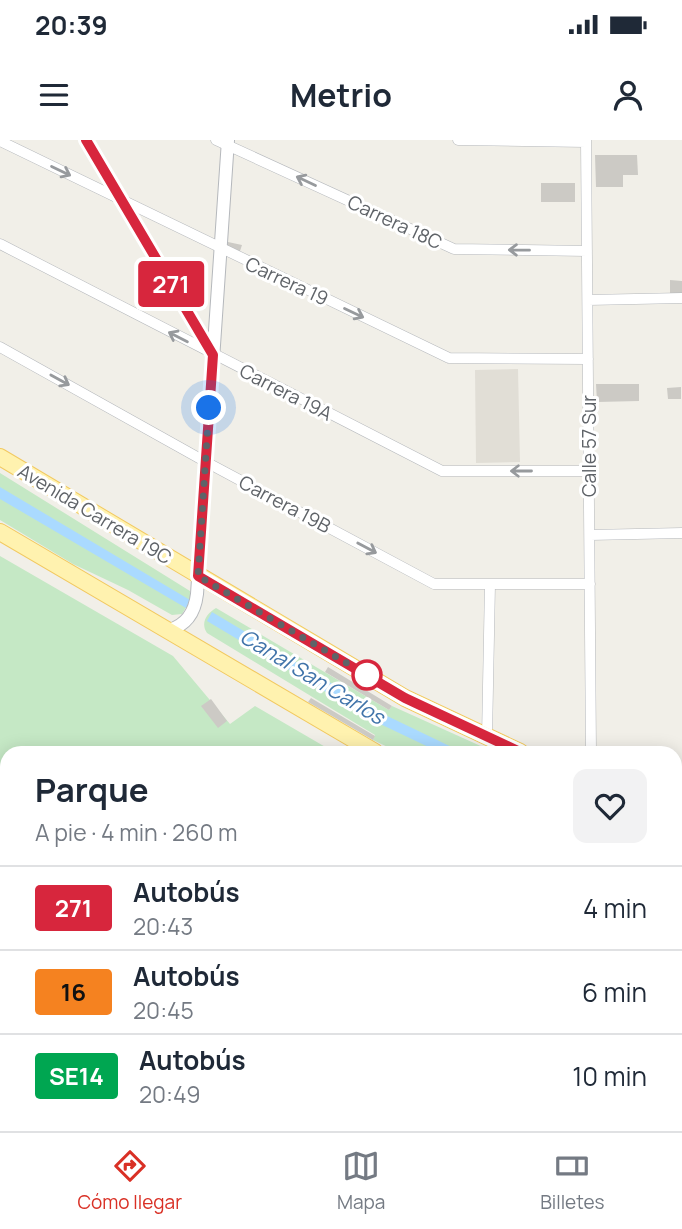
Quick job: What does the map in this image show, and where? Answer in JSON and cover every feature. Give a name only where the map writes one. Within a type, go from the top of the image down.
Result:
[{"type":"main road","name":"Avenida Carrera 19C","points":[[0,457],[405,698],[507,746]]},
{"type":"main road","points":[[0,532],[365,746]]},
{"type":"street","points":[[86,140],[213,355]]},
{"type":"street","points":[[458,140],[586,141]]},
{"type":"street","name":"Carrera 19","points":[[0,141],[449,358],[588,359]]},
{"type":"street","name":"Calle 57 Sur","points":[[586,141],[591,746]]},
{"type":"street","points":[[169,630],[181,625],[193,611],[196,600],[221,250],[224,142]]},
{"type":"street","name":"Carrera 18C","points":[[224,142],[454,249],[587,251]]},
{"type":"street","name":"Carrera 19A","points":[[0,244],[442,471],[589,471]]},
{"type":"street","points":[[588,300],[682,298]]},
{"type":"street","name":"Carrera 19B","points":[[0,347],[206,462],[434,584],[590,584]]},
{"type":"street","points":[[590,535],[682,533]]},
{"type":"street","points":[[487,737],[489,584]]},
{"type":"shaded area","points":[[518,369],[520,462],[476,463],[475,370]]},
{"type":"green space","points":[[0,473],[190,591],[191,599],[182,614],[172,615],[73,564],[0,520]]},
{"type":"green space","points":[[0,556],[173,656],[230,724],[255,706],[324,746],[0,746]]},
{"type":"green space","points":[[216,608],[389,710],[392,706],[481,746],[386,746],[373,740],[375,735],[207,633],[204,626],[210,613]]},
{"type":"water","points":[[0,487],[190,600],[186,608],[0,499]]},
{"type":"water","name":"Canal San Carlos","points":[[212,612],[381,713],[450,746],[426,746],[376,722],[207,621]]},
{"type":"building","points":[[595,155],[637,155],[638,175],[623,175],[623,187],[596,187]]},
{"type":"building","points":[[541,183],[575,183],[575,202],[541,202]]},
{"type":"building","points":[[228,242],[242,245],[239,254],[227,246]]},
{"type":"building","points":[[670,280],[682,281],[682,293],[670,296]]},
{"type":"building","points":[[596,384],[639,384],[639,401],[597,402]]},
{"type":"building","points":[[681,387],[681,399],[668,399],[667,388]]},
{"type":"building","points":[[328,667],[392,706],[389,710],[325,672]]},
{"type":"building","points":[[311,698],[375,736],[373,740],[308,702]]},
{"type":"building","points":[[211,699],[227,721],[218,728],[201,706]]},
{"type":"bus line","name":"271","points":[[86,140],[213,355],[198,576],[405,698],[507,746]]},
{"type":"route","points":[[209,408],[198,576],[367,675]]}]
